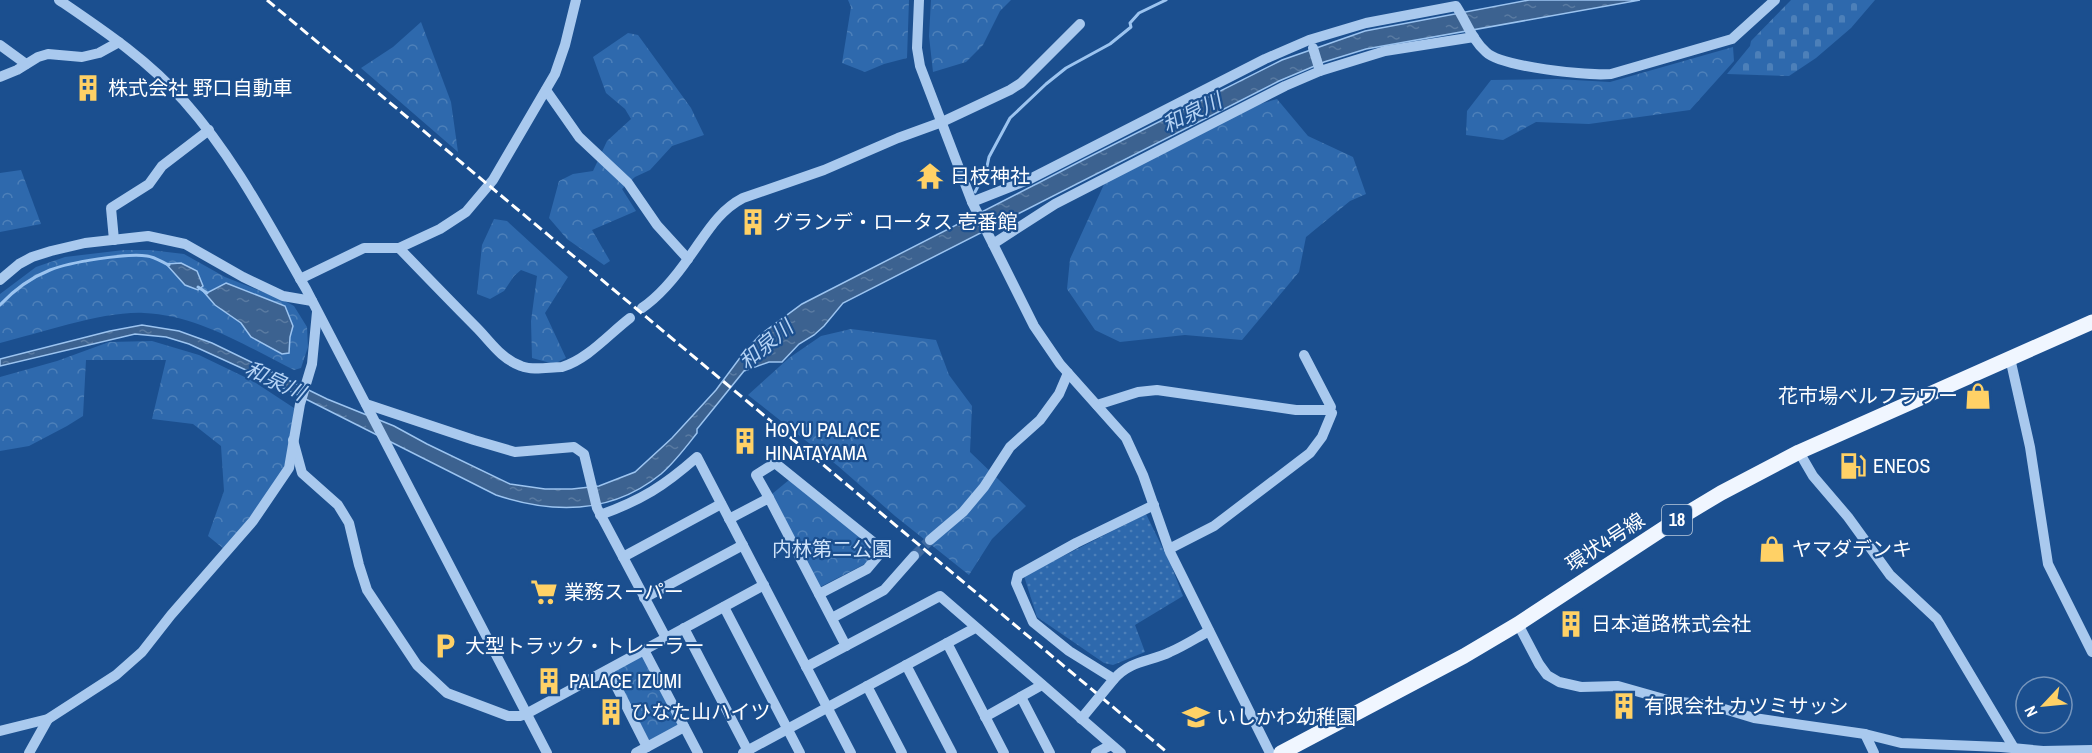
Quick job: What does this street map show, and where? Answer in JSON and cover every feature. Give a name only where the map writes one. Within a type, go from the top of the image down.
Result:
[{"type":"main road","name":"環状4号線","points":[[1281,753],[1464,656],[1518,624],[1681,516],[1721,493],[1799,452],[2092,322]]},
{"type":"street","points":[[59,0],[119,42],[182,99],[231,160],[267,218],[312,301],[547,753]]},
{"type":"street","points":[[300,279],[364,248],[399,248],[440,229],[466,212],[493,180],[555,74],[576,0]]},
{"type":"street","points":[[919,0],[917,48],[920,66],[972,202],[1034,326],[1049,350],[1126,438],[1154,505],[1169,549],[1270,753]]},
{"type":"street","points":[[972,202],[1030,179],[1265,59],[1309,40],[1366,23],[1456,6],[1484,51],[1497,60],[1578,74],[1611,74],[1732,39],[1774,0]]},
{"type":"street","points":[[642,308],[652,301],[688,259],[715,221],[731,204],[824,170],[942,122],[1010,90],[1021,83],[1080,24]]},
{"type":"street","points":[[993,244],[1055,204],[1319,68],[1471,32]]},
{"type":"street","points":[[0,76],[48,54],[82,57],[99,53],[119,42]]},
{"type":"street","points":[[0,45],[26,64]]},
{"type":"street","points":[[1312,48],[1319,68]]},
{"type":"street","points":[[546,90],[579,137],[628,183],[657,225],[688,259]]},
{"type":"street","points":[[114,240],[111,208],[148,184],[162,166],[209,130]]},
{"type":"street","points":[[0,280],[18,264],[66,247],[148,236],[185,244],[243,277],[283,296],[312,301]]},
{"type":"street","points":[[399,248],[485,336],[493,348],[523,367],[568,365],[580,359],[630,318]]},
{"type":"street","points":[[0,731],[48,719],[116,675],[142,652],[253,521],[289,468],[300,404],[312,364],[317,312]]},
{"type":"street","points":[[1169,549],[1214,526],[1310,453],[1322,437],[1332,413],[1304,355]]},
{"type":"street","points":[[2010,358],[2030,447],[2048,564],[2092,652]]},
{"type":"street","points":[[930,540],[963,512],[984,487],[1010,447],[1040,420],[1059,394],[1068,373]]},
{"type":"street","points":[[1096,405],[1138,392],[1157,390],[1296,410],[1329,409],[1341,400]]},
{"type":"street","points":[[369,409],[515,452],[574,447],[584,454],[598,510],[666,638]]},
{"type":"street","points":[[293,440],[302,473],[338,505],[350,523],[367,590],[417,664],[447,693],[508,716],[526,714],[764,585]]},
{"type":"street","points":[[1799,452],[1813,476],[1848,517],[1890,575],[1937,619],[2016,751]]},
{"type":"street","points":[[598,510],[619,508],[655,490],[669,482],[697,457],[851,753]]},
{"type":"street","points":[[819,594],[867,569],[883,550],[777,461],[756,475],[846,646]]},
{"type":"street","points":[[729,519],[769,498]]},
{"type":"street","points":[[623,557],[721,504]]},
{"type":"street","points":[[1114,679],[1069,651],[1033,622],[1016,582],[1018,575],[1076,543],[1154,505]]},
{"type":"street","points":[[644,598],[743,545]]},
{"type":"street","points":[[831,618],[884,590],[914,556]]},
{"type":"street","points":[[806,667],[940,596],[1121,753]]},
{"type":"street","points":[[723,607],[800,753]]},
{"type":"street","points":[[1518,624],[1547,675],[1559,682],[1581,687],[1618,686],[1671,701],[1711,705],[1754,718],[1865,734],[1901,743],[2016,751],[2092,750]]},
{"type":"street","points":[[684,628],[747,752],[975,628]]},
{"type":"street","points":[[1082,719],[1121,671],[1148,658],[1168,653],[1209,630]]},
{"type":"street","points":[[947,643],[1004,753]]},
{"type":"street","points":[[644,650],[698,753]]},
{"type":"street","points":[[906,665],[952,753]]},
{"type":"street","points":[[608,670],[648,747]]},
{"type":"street","points":[[985,717],[1042,685]]},
{"type":"street","points":[[867,686],[902,753]]},
{"type":"street","points":[[1021,697],[1050,753]]},
{"type":"street","points":[[29,753],[48,719]]},
{"type":"street","points":[[636,753],[684,727]]},
{"type":"street","points":[[1865,734],[1874,753]]},
{"type":"street","points":[[1096,753],[1111,745]]},
{"type":"green space","points":[[848,0],[909,0],[907,58],[865,72],[842,63],[851,7]]},
{"type":"green space","points":[[931,0],[1011,0],[1000,11],[983,45],[966,62],[933,72],[929,36]]},
{"type":"green space","points":[[1791,0],[1875,0],[1851,28],[1816,58],[1789,76],[1727,74],[1750,46],[1751,41]]},
{"type":"green space","points":[[421,22],[451,102],[458,152],[361,68],[393,47]]},
{"type":"green space","points":[[628,33],[638,35],[691,108],[704,135],[672,146],[650,170],[635,177],[622,189],[636,211],[592,230],[610,261],[604,265],[567,239],[549,218],[559,181],[573,174],[593,171],[607,141],[631,119],[625,109],[606,93],[593,57]]},
{"type":"green space","points":[[1733,47],[1734,61],[1690,110],[1589,124],[1536,122],[1503,140],[1466,135],[1467,111],[1491,80],[1557,79],[1610,82]]},
{"type":"green space","points":[[1277,99],[1308,136],[1353,157],[1366,194],[1350,201],[1306,237],[1299,272],[1242,340],[1185,335],[1120,342],[1095,330],[1067,289],[1070,259],[1106,180],[1226,114]]},
{"type":"green space","points":[[21,170],[41,224],[0,232],[0,173]]},
{"type":"green space","points":[[494,219],[507,221],[568,277],[545,313],[566,358],[554,364],[532,358],[531,321],[537,276],[521,270],[504,291],[490,299],[477,294],[482,245]]},
{"type":"green space","points":[[124,250],[184,254],[225,277],[294,306],[307,327],[308,347],[301,368],[294,370],[203,326],[164,315],[144,313],[110,315],[0,343],[0,294],[36,267],[65,257]]},
{"type":"green space","points":[[851,329],[936,340],[949,375],[972,406],[970,452],[1026,506],[992,539],[969,575],[748,395],[789,358],[821,336]]},
{"type":"green space","points":[[152,341],[199,355],[253,381],[294,408],[289,462],[274,487],[224,549],[208,536],[224,491],[221,446],[193,424],[152,419],[166,360],[86,360],[83,416],[29,446],[0,451],[0,377],[57,361],[109,342]]},
{"type":"green space","name":"内林第二公園","points":[[789,480],[877,550],[865,564],[820,587],[772,494]]},
{"type":"green space","points":[[1146,514],[1171,565],[1183,596],[1135,625],[1145,652],[1113,665],[1104,663],[1037,617],[1024,576]]},
{"type":"green space","points":[[642,655],[680,726],[650,742],[613,671]]},
{"type":"water","name":"和泉川","points":[[1529,0],[1640,0],[1366,49],[1324,62],[1279,81],[843,303],[824,326],[799,344],[782,362],[769,362],[744,371],[697,429],[697,433],[661,474],[623,497],[602,503],[582,507],[560,507],[517,501],[496,495],[270,381],[189,344],[166,337],[135,334],[0,366],[0,359],[110,331],[142,325],[179,331],[212,343],[327,399],[394,426],[510,484],[545,489],[599,486],[635,472],[672,438],[716,390],[760,335],[802,304],[1282,60],[1365,31]]},
{"type":"water","points":[[181,263],[197,271],[203,286],[198,290],[185,285],[166,264]]},
{"type":"water","points":[[226,283],[285,306],[293,326],[289,353],[282,354],[251,337],[241,323],[215,305],[203,291],[207,293]]},
{"type":"waterway","points":[[975,192],[986,171],[989,157],[1010,118],[1066,68],[1110,44],[1131,27],[1130,23],[1139,13],[1166,0]]},
{"type":"waterway","points":[[0,305],[17,289],[36,277],[71,264],[138,255],[153,257],[169,265]]},
{"type":"waterway","points":[[198,287],[207,293]]},
{"type":"tunnel","points":[[914,556],[930,540]]},
{"type":"railway","points":[[267,0],[1168,753]]},
{"type":"place","name":"株式会社 野口自動車","points":[[88,88]]},
{"type":"place","name":"日枝神社","points":[[930,176]]},
{"type":"place","name":"グランデ・ロータス 壱番館","points":[[753,222]]},
{"type":"place","name":"花市場ベルフラワー","points":[[1978,396]]},
{"type":"place","name":"HOYU PALACE HINATAYAMA","points":[[745,441]]},
{"type":"place","name":"ENEOS","points":[[1853,466]]},
{"type":"place","name":"ヤマダデンキ","points":[[1772,549]]},
{"type":"place","name":"業務スーパー","points":[[544,592]]},
{"type":"place","name":"日本道路株式会社","points":[[1571,624]]},
{"type":"place","name":"大型トラック・トレーラー","points":[[445,646]]},
{"type":"place","name":"PALACE IZUMI","points":[[549,681]]},
{"type":"place","name":"有限会社 カツミサッシ","points":[[1624,706]]},
{"type":"place","name":"ひなた山ハイツ","points":[[611,712]]},
{"type":"place","name":"いしかわ幼稚園","points":[[1196,717]]}]
